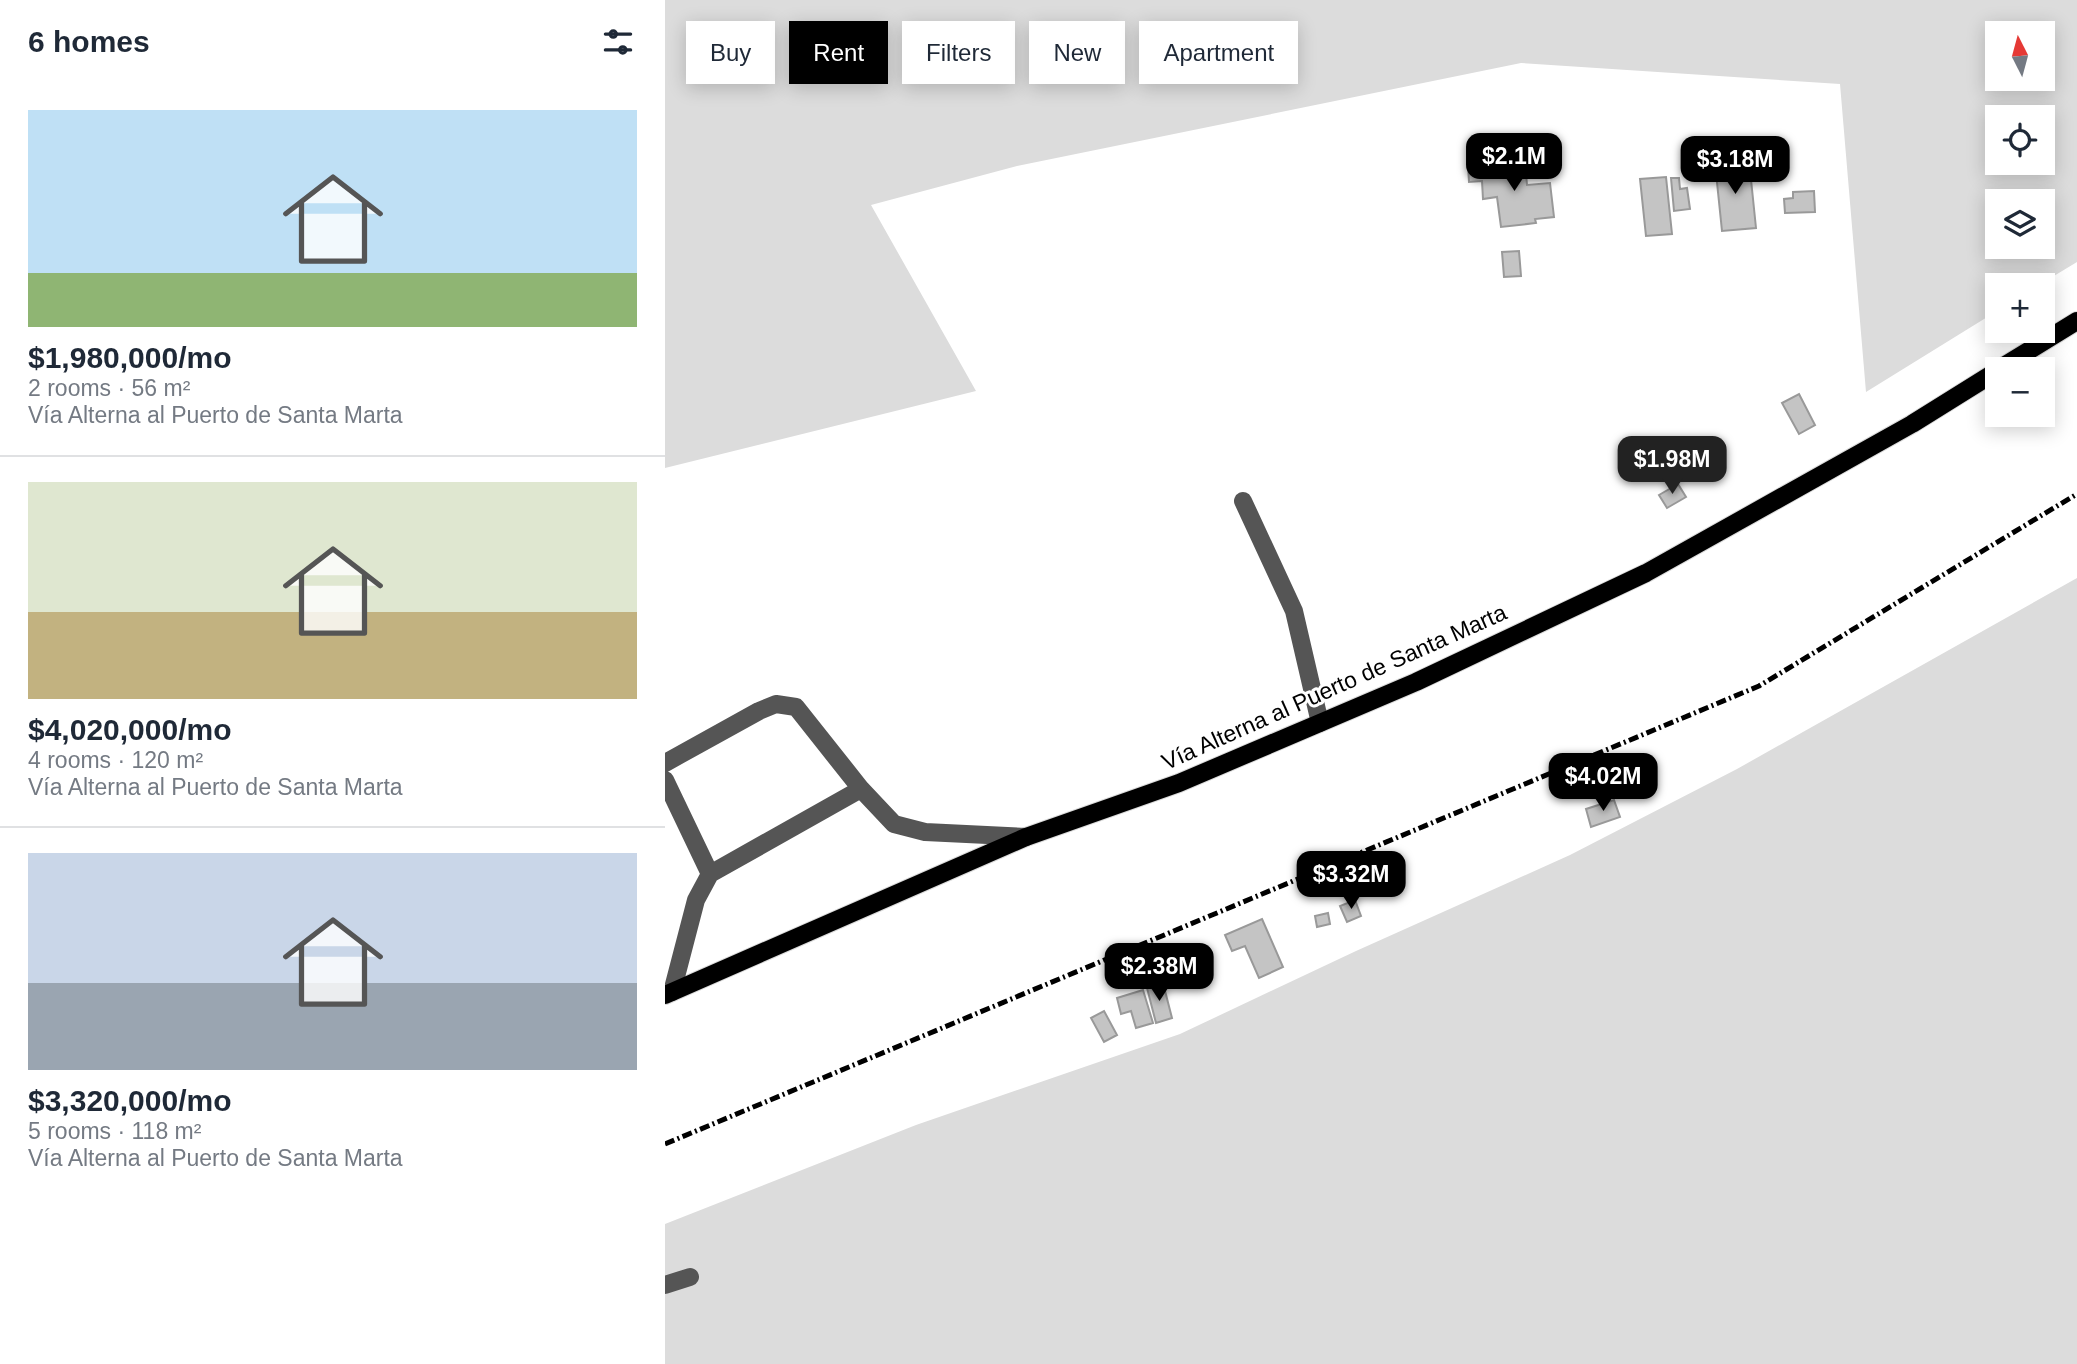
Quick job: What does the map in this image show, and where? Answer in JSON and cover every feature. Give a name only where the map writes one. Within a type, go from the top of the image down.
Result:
[{"type":"main road","name":"Vía Alterna al Puerto de Santa Marta","points":[[2019,357],[2077,321]]},
{"type":"main road","name":"Vía Alterna al Puerto de Santa Marta","points":[[669,993],[1026,837],[1179,783],[1416,682],[1646,573],[1912,424],[1985,378]]},
{"type":"lane","points":[[1243,501],[1294,611],[1320,723]]},
{"type":"lane","points":[[665,763],[759,711],[776,704],[796,707],[861,789],[894,824],[925,832],[1026,837]]},
{"type":"lane","points":[[665,780],[710,874]]},
{"type":"lane","points":[[669,993],[696,900],[710,874],[861,789]]},
{"type":"lane","points":[[665,1285],[690,1277]]},
{"type":"shaded area","points":[[665,0],[2077,0],[2077,262],[2055,275],[2055,273],[1985,273],[1985,318],[1866,392],[1840,84],[1521,63],[1017,166],[871,205],[976,391],[665,468]]},
{"type":"shaded area","points":[[2077,578],[2077,1364],[665,1364],[665,1224],[916,1125],[1180,1034],[1570,855],[1737,769]]},
{"type":"building","points":[[1749,160],[1756,228],[1722,231],[1715,163]]},
{"type":"building","points":[[1525,161],[1527,185],[1550,183],[1554,217],[1535,219],[1536,223],[1501,227],[1497,197],[1483,199],[1482,181],[1469,182],[1468,166]]},
{"type":"building","points":[[1666,177],[1672,234],[1646,236],[1640,179]]},
{"type":"building","points":[[1671,178],[1679,178],[1680,189],[1687,188],[1690,209],[1674,211]]},
{"type":"building","points":[[1814,191],[1815,212],[1785,213],[1784,199],[1793,198],[1793,192]]},
{"type":"building","points":[[1519,251],[1521,276],[1504,277],[1502,252]]},
{"type":"building","points":[[1799,394],[1815,425],[1799,434],[1782,403]]},
{"type":"building","points":[[1678,484],[1686,497],[1667,508],[1659,495]]},
{"type":"building","points":[[1614,800],[1620,817],[1591,827],[1586,809]]},
{"type":"building","points":[[1355,900],[1361,916],[1347,922],[1340,906]]},
{"type":"building","points":[[1328,913],[1330,924],[1317,927],[1315,916]]},
{"type":"building","points":[[1262,919],[1283,967],[1259,978],[1245,946],[1232,951],[1225,935]]},
{"type":"building","points":[[1163,983],[1172,1018],[1156,1023],[1147,988]]},
{"type":"building","points":[[1143,990],[1153,1023],[1136,1028],[1131,1011],[1121,1014],[1117,998]]},
{"type":"building","points":[[1104,1011],[1117,1035],[1104,1042],[1091,1018]]},
{"type":"railway","points":[[665,1144],[1759,686],[2077,494]]}]
